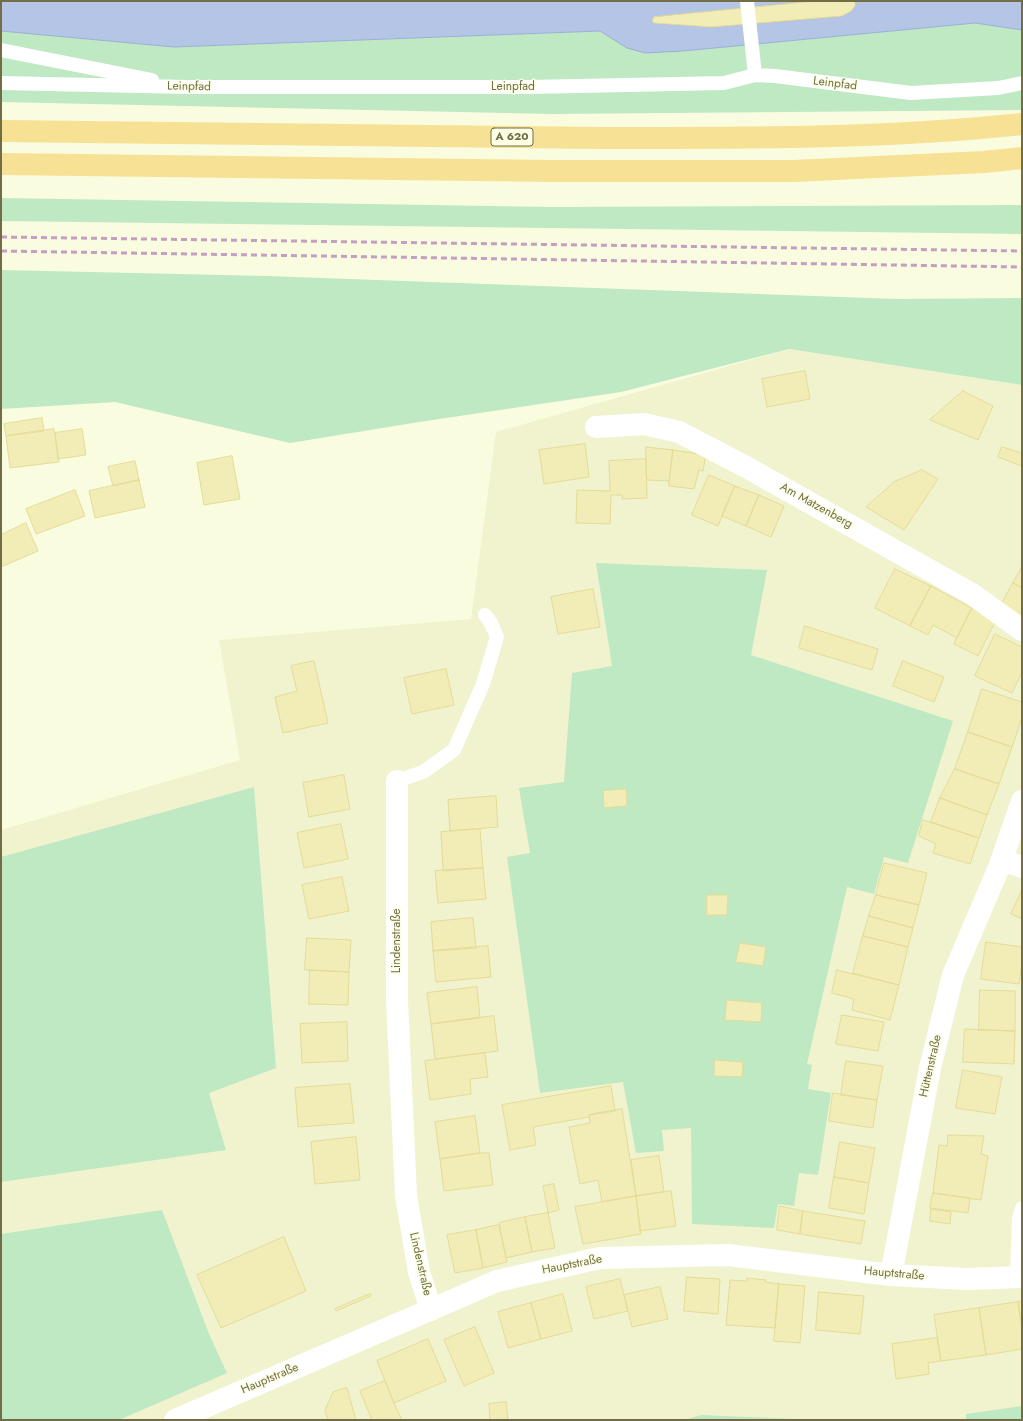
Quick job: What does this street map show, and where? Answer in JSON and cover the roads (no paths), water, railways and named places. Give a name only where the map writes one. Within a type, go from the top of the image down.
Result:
[{"type":"highway","name":"A 620","points":[[1,131],[551,138],[789,138],[978,129],[1022,124]]},
{"type":"highway","points":[[1,164],[553,171],[793,171],[984,162],[1022,158]]},
{"type":"street","name":"Am Matzenberg","points":[[596,427],[644,424],[679,432],[748,468],[972,594],[1022,630]]},
{"type":"street","name":"Lindenstraße","points":[[397,781],[398,1000],[406,1196],[419,1272],[431,1310]]},
{"type":"street","name":"Hüttenstraße","points":[[1011,865],[1022,802]]},
{"type":"street","name":"Hüttenstraße","points":[[890,1275],[930,1068],[953,975],[1022,844]]},
{"type":"street","name":"Hauptstraße","points":[[175,1420],[497,1282],[600,1258],[728,1255],[890,1275],[966,1279],[1019,1277]]},
{"type":"lane","points":[[747,1],[755,75]]},
{"type":"lane","points":[[1,50],[188,87]]},
{"type":"lane","name":"Leinpfad","points":[[1,83],[188,87],[529,87],[724,84],[755,75],[775,76],[911,93],[998,88],[1022,83]]},
{"type":"lane","name":"Lindenstraße","points":[[397,781],[423,772],[454,750],[483,684],[497,637],[491,623],[485,615]]},
{"type":"lane","points":[[1019,1277],[1019,1218],[1022,1208]]},
{"type":"water","points":[[1,1],[816,1],[655,17],[652,21],[654,23],[712,27],[842,16],[852,10],[855,1],[1022,1],[1022,30],[975,23],[683,51],[645,53],[627,48],[600,31],[174,47],[1,31]]},
{"type":"railway","points":[[1,237],[1022,251]]},
{"type":"railway","points":[[1,251],[1022,267]]}]
